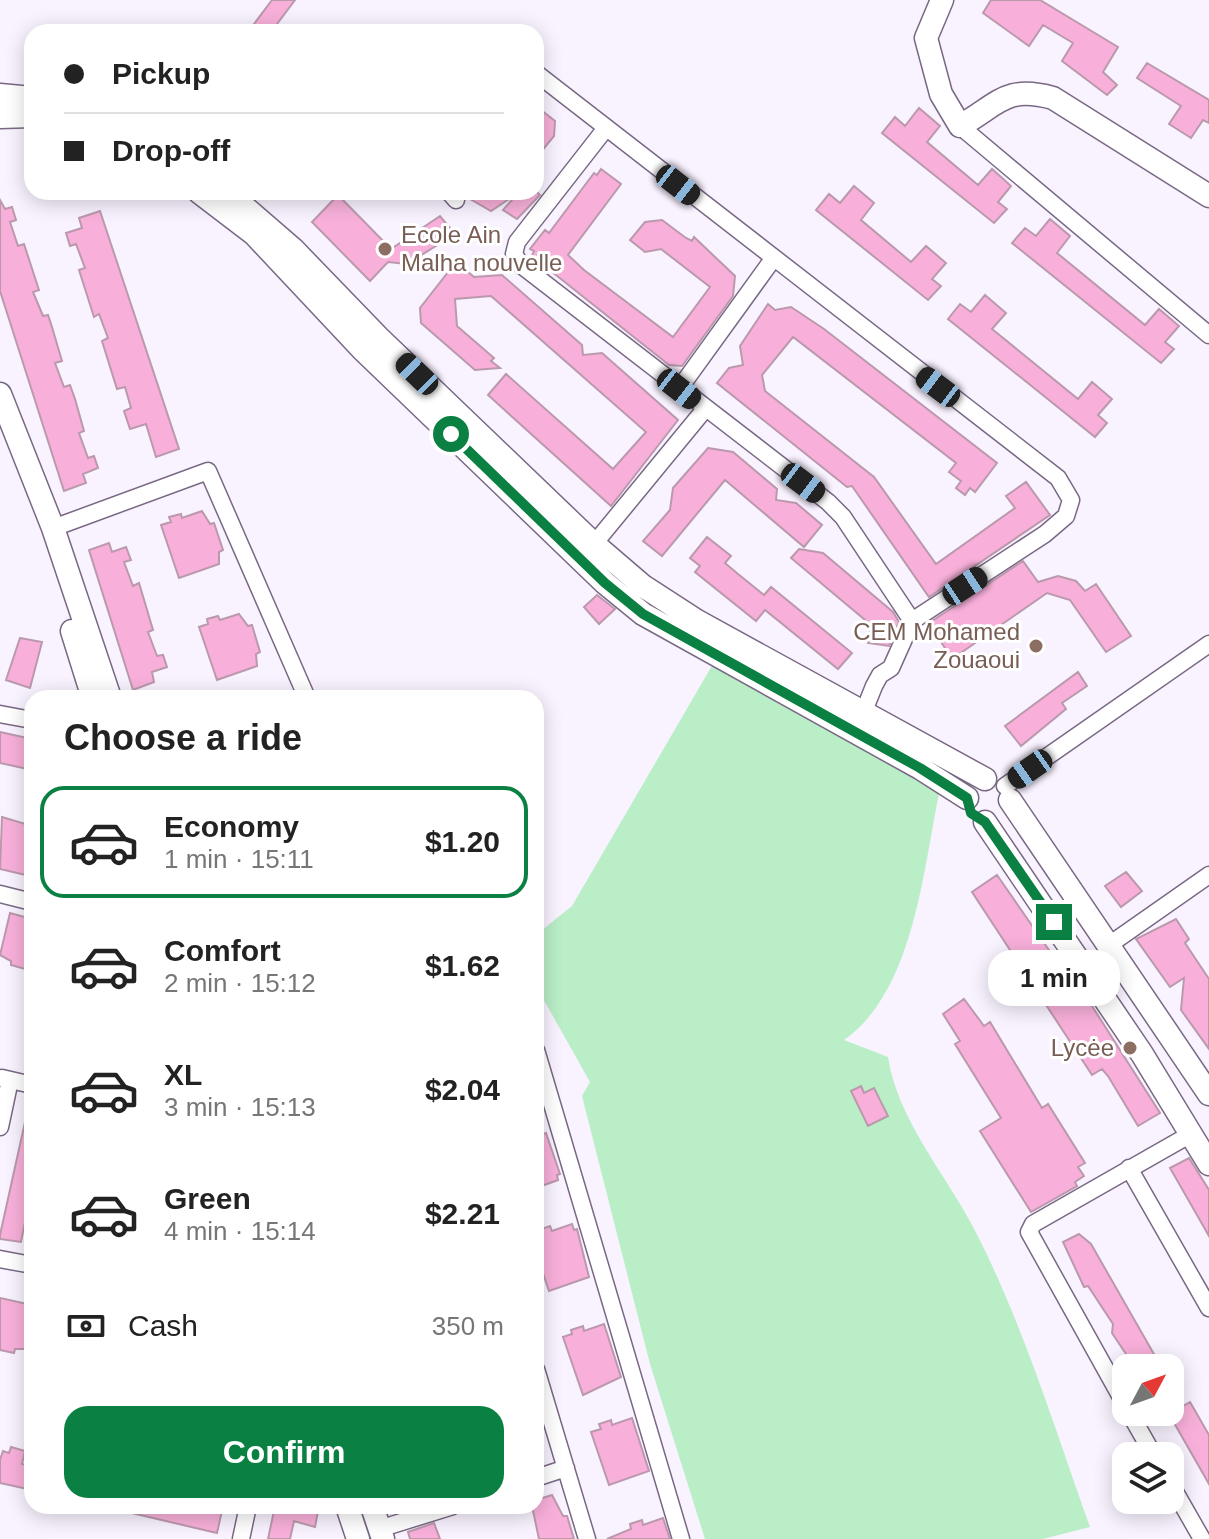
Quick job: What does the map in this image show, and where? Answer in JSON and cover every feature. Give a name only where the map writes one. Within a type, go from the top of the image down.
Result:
[{"type":"main road","points":[[942,0],[926,38],[941,94],[960,126],[1003,99],[1026,91],[1053,98],[1209,196]]},
{"type":"main road","points":[[0,95],[24,97]]},
{"type":"main road","points":[[0,117],[24,116]]},
{"type":"main road","points":[[209,200],[254,234],[362,349],[605,583],[643,614],[920,768],[967,798]]},
{"type":"main road","points":[[236,200],[293,249],[378,337],[594,544],[643,586],[697,621],[1000,789],[1209,1094]]},
{"type":"main road","points":[[0,394],[53,528],[107,690]]},
{"type":"main road","points":[[35,487],[41,531],[91,690]]},
{"type":"main road","points":[[1000,789],[973,785],[967,798],[971,813],[985,822],[1054,922],[1209,1164]]},
{"type":"main road","points":[[985,822],[1003,817],[1000,789]]},
{"type":"main road","points":[[350,1514],[358,1539]]},
{"type":"main road","points":[[375,1514],[381,1534]]},
{"type":"street","points":[[544,79],[1058,478],[1071,500],[1066,516],[1045,534],[912,621],[891,668],[880,675],[864,711]]},
{"type":"street","points":[[960,126],[1209,335]]},
{"type":"street","points":[[606,128],[517,242],[514,254],[521,265],[828,502],[843,517],[912,621]]},
{"type":"street","points":[[679,389],[773,259]]},
{"type":"street","points":[[594,544],[705,409]]},
{"type":"street","points":[[53,528],[208,471],[304,690]]},
{"type":"street","points":[[1000,789],[1209,644]]},
{"type":"street","points":[[0,714],[24,718]]},
{"type":"street","points":[[1109,945],[1207,882]]},
{"type":"street","points":[[0,894],[24,900]]},
{"type":"street","points":[[544,1077],[681,1539]]},
{"type":"street","points":[[0,1127],[5,1079]]},
{"type":"street","points":[[1112,1381],[1029,1232],[1033,1224],[1191,1134]]},
{"type":"street","points":[[1129,1168],[1209,1308]]},
{"type":"street","points":[[0,1259],[24,1264]]},
{"type":"street","points":[[544,1395],[587,1539]]},
{"type":"street","points":[[544,1475],[566,1468]]},
{"type":"street","points":[[1184,1508],[1202,1539]]},
{"type":"street","points":[[241,1539],[246,1514]]},
{"type":"street","points":[[381,1534],[432,1514]]},
{"type":"green space","points":[[713,664],[940,789],[921,890],[901,959],[887,991],[868,1018],[844,1040],[888,1057],[893,1080],[911,1123],[972,1225],[1006,1298],[1090,1527],[1043,1539],[705,1539],[650,1364],[582,1096],[590,1082],[544,1000],[544,929],[572,906]]},
{"type":"building","points":[[272,0],[295,0],[277,24],[254,24]]},
{"type":"building","points":[[991,0],[1040,0],[1118,47],[1103,72],[1117,85],[1107,95],[1062,61],[1073,43],[1043,25],[1029,46],[983,13]]},
{"type":"building","points":[[1147,63],[1209,100],[1209,123],[1203,120],[1191,138],[1169,124],[1181,106],[1137,78]]},
{"type":"building","points":[[919,108],[940,126],[927,142],[978,185],[992,169],[1011,186],[998,202],[1007,209],[994,223],[882,133],[895,117],[905,126]]},
{"type":"building","points":[[544,112],[555,121],[554,136],[544,148]]},
{"type":"building","points":[[601,169],[621,184],[568,255],[584,270],[673,337],[710,287],[661,249],[645,252],[630,240],[645,222],[662,220],[686,238],[692,241],[694,237],[735,276],[733,296],[682,366],[669,365],[532,256],[534,251],[530,249],[545,230],[549,233],[594,173],[597,175]]},
{"type":"building","points":[[854,186],[874,203],[861,220],[911,262],[926,246],[946,263],[932,279],[941,286],[928,300],[816,210],[829,194],[840,203]]},
{"type":"building","points":[[0,200],[5,209],[12,207],[16,220],[10,222],[18,246],[24,244],[39,290],[33,292],[43,316],[48,315],[62,361],[55,363],[64,387],[70,385],[84,431],[79,433],[88,458],[94,456],[98,468],[83,474],[86,483],[64,491],[0,291]]},
{"type":"building","points":[[333,200],[343,200],[391,249],[440,216],[455,234],[407,264],[388,262],[370,281],[312,222]]},
{"type":"building","points":[[472,200],[508,200],[491,211]]},
{"type":"building","points":[[512,200],[535,200],[517,219],[503,210]]},
{"type":"building","points":[[100,211],[179,449],[156,457],[146,424],[130,429],[124,411],[131,408],[125,387],[117,389],[102,341],[108,338],[99,314],[94,317],[79,270],[85,268],[76,244],[70,246],[66,233],[82,228],[79,218]]},
{"type":"building","points":[[1050,219],[1070,236],[1057,253],[1145,325],[1159,309],[1179,326],[1165,342],[1174,349],[1161,363],[1012,243],[1025,228],[1036,236]]},
{"type":"building","points":[[456,262],[474,277],[502,275],[582,345],[583,355],[602,353],[678,420],[611,506],[488,395],[506,374],[613,469],[646,432],[491,296],[455,299],[457,326],[494,358],[491,361],[500,368],[475,370],[421,323],[420,308]]},
{"type":"building","points":[[985,295],[1006,313],[992,329],[1078,399],[1092,382],[1112,399],[1098,415],[1107,423],[1095,437],[948,319],[960,304],[971,312]]},
{"type":"building","points":[[768,304],[775,310],[791,307],[824,329],[997,463],[975,492],[970,488],[965,495],[956,488],[961,481],[949,472],[956,463],[793,337],[762,375],[765,391],[874,477],[936,564],[1015,508],[1006,496],[1026,482],[1050,515],[929,597],[852,486],[847,487],[717,383],[729,368],[743,365],[740,346]]},
{"type":"building","points":[[708,448],[733,452],[777,489],[776,500],[796,503],[822,525],[804,547],[725,480],[662,556],[643,541],[670,510],[673,488]]},
{"type":"building","points":[[202,511],[210,524],[214,523],[223,550],[219,552],[219,564],[179,578],[161,525],[171,522],[169,517],[181,514],[182,518]]},
{"type":"building","points":[[707,537],[731,556],[725,563],[764,595],[771,587],[852,653],[838,669],[765,610],[756,621],[695,572],[700,566],[690,558]]},
{"type":"building","points":[[109,543],[112,552],[126,547],[131,560],[124,562],[133,586],[139,583],[153,630],[148,632],[157,656],[163,655],[167,667],[152,672],[154,682],[133,690],[89,550]]},
{"type":"building","points":[[799,549],[823,553],[893,612],[899,622],[889,646],[868,643],[871,625],[791,558]]},
{"type":"building","points":[[1023,561],[1038,582],[1058,576],[1076,581],[1085,591],[1096,584],[1131,636],[1106,652],[1070,600],[1047,593],[952,659],[929,623]]},
{"type":"building","points":[[597,595],[615,609],[599,624],[584,607]]},
{"type":"building","points":[[239,614],[248,626],[252,625],[260,652],[256,654],[257,666],[217,680],[199,627],[208,624],[207,619],[218,616],[220,620]]},
{"type":"building","points":[[20,638],[42,642],[30,688],[6,680]]},
{"type":"building","points":[[1078,672],[1087,686],[1062,703],[1066,709],[1021,746],[1005,726]]},
{"type":"building","points":[[0,732],[24,737],[24,768],[0,763]]},
{"type":"building","points":[[2,817],[24,824],[24,875],[0,869]]},
{"type":"building","points":[[1126,872],[1142,891],[1121,907],[1105,886]]},
{"type":"building","points":[[997,875],[1067,976],[1071,973],[1160,1113],[1138,1126],[1102,1069],[1092,1075],[972,892]]},
{"type":"building","points":[[10,913],[24,917],[24,969],[11,965],[11,961],[0,955]]},
{"type":"building","points":[[1176,919],[1189,939],[1185,943],[1209,979],[1209,1049],[1181,1010],[1184,978],[1170,987],[1136,939]]},
{"type":"building","points":[[964,999],[984,1026],[990,1022],[1042,1108],[1048,1104],[1085,1163],[1078,1167],[1084,1176],[1075,1182],[1077,1186],[1031,1212],[980,1131],[1001,1118],[955,1044],[960,1041],[943,1014]]},
{"type":"building","points":[[861,1086],[864,1093],[874,1088],[888,1116],[868,1126],[851,1091]]},
{"type":"building","points":[[24,1127],[24,1227],[21,1242],[0,1239]]},
{"type":"building","points":[[544,1134],[560,1174],[557,1175],[558,1180],[544,1185]]},
{"type":"building","points":[[1189,1158],[1209,1190],[1209,1236],[1170,1168]]},
{"type":"building","points":[[572,1224],[574,1230],[577,1229],[589,1277],[549,1291],[544,1276],[544,1228],[550,1226],[552,1231]]},
{"type":"building","points":[[1079,1234],[1091,1244],[1154,1354],[1126,1354],[1112,1333],[1113,1324],[1088,1286],[1084,1287],[1063,1242]]},
{"type":"building","points":[[0,1298],[24,1303],[24,1349],[15,1349],[14,1353],[0,1350]]},
{"type":"building","points":[[604,1324],[621,1377],[583,1395],[563,1337],[583,1326],[584,1331]]},
{"type":"building","points":[[1190,1402],[1209,1435],[1209,1484],[1176,1426],[1184,1426],[1184,1405]]},
{"type":"building","points":[[632,1418],[649,1471],[609,1485],[591,1432],[601,1429],[599,1424],[611,1420],[612,1425]]},
{"type":"building","points":[[11,1447],[24,1451],[24,1488],[0,1483],[0,1460],[3,1451],[9,1453]]},
{"type":"building","points":[[552,1495],[563,1516],[567,1516],[574,1539],[539,1539],[534,1514],[544,1514],[544,1498]]},
{"type":"building","points":[[136,1514],[221,1514],[217,1533]]},
{"type":"building","points":[[273,1514],[317,1514],[315,1527],[294,1521],[290,1539],[268,1539]]},
{"type":"building","points":[[663,1518],[670,1539],[607,1539],[631,1529],[630,1524],[642,1520],[643,1525]]},
{"type":"building","points":[[434,1523],[440,1539],[410,1539],[408,1532]]},
{"type":"place","name":"Ecole Ain Malha nouvelle","points":[[385,249]]},
{"type":"place","name":"CEM Mohamed Zouaoui","points":[[1036,646]]},
{"type":"place","name":"Lycėe","points":[[1130,1048]]},
{"type":"route","points":[[451,434],[605,583],[643,614],[920,768],[967,798],[971,813],[985,822],[1054,922]]}]
